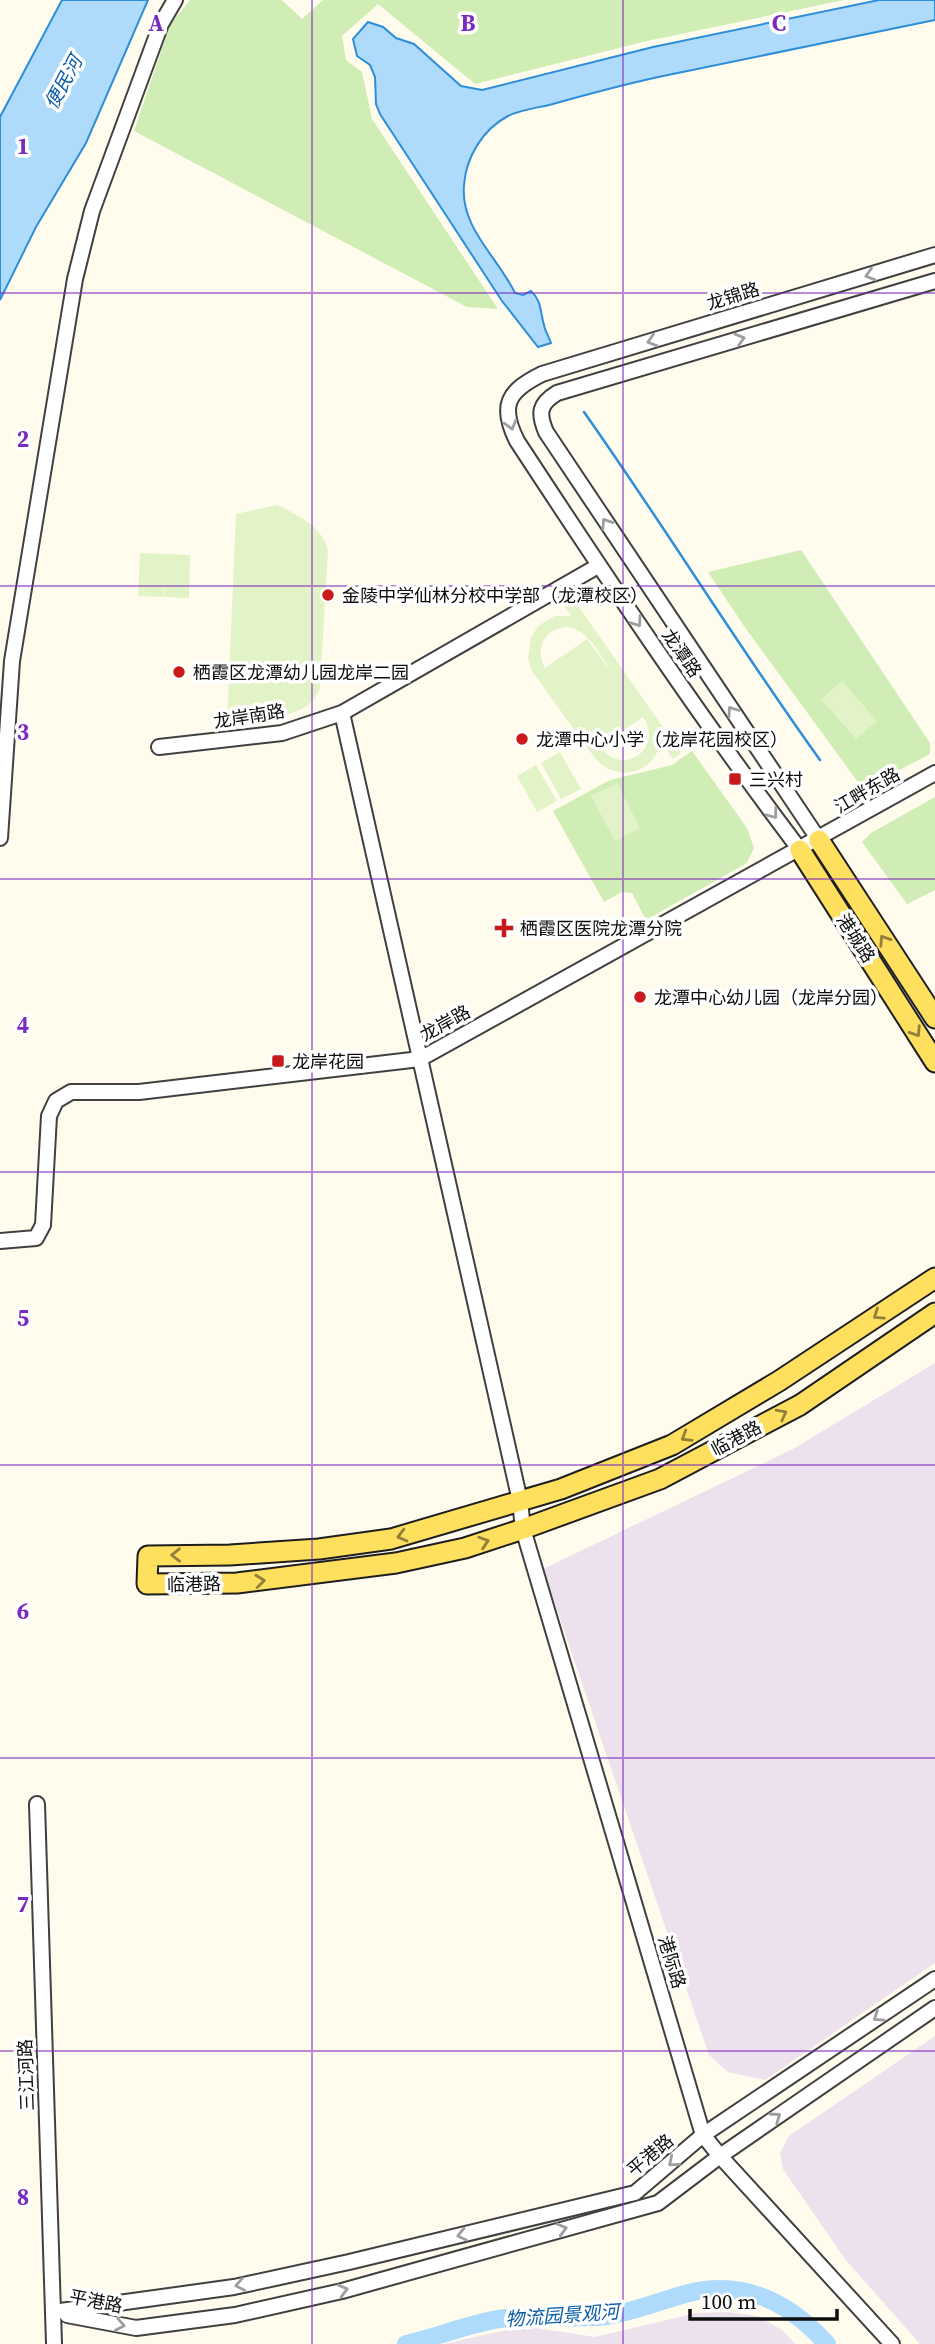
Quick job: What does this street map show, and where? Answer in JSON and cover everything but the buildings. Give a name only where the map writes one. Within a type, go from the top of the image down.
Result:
[{"type":"main road","name":"港城路","points":[[819,840],[935,1018]]},
{"type":"main road","name":"港城路","points":[[800,850],[935,1062]]},
{"type":"main road","name":"临港路","points":[[935,1278],[779,1381],[672,1445],[561,1489],[391,1539],[319,1549],[230,1555],[148,1556],[147,1584],[237,1583],[383,1565],[466,1548],[523,1530],[660,1479],[800,1405],[935,1313]]},
{"type":"street","points":[[0,838],[12,661],[75,278],[92,211],[161,23],[175,0]]},
{"type":"street","name":"龙锦路","points":[[542,374],[935,255]]},
{"type":"street","name":"龙潭路","points":[[819,840],[546,432],[541,419],[542,408],[546,399],[557,393],[935,281]]},
{"type":"street","name":"龙潭路","points":[[542,374],[514,392],[508,408],[510,427],[517,441],[598,566],[746,778],[800,850]]},
{"type":"street","name":"龙岸南路","points":[[159,747],[282,733],[342,713],[598,566]]},
{"type":"street","name":"港际路","points":[[342,713],[520,1501],[523,1530],[703,2135],[892,2344]]},
{"type":"street","name":"江畔东路","points":[[819,840],[935,774]]},
{"type":"street","name":"龙岸路","points":[[0,1241],[36,1238],[43,1225],[49,1116],[56,1101],[71,1093],[139,1092],[421,1059],[819,840]]},
{"type":"street","name":"三江河路","points":[[37,1804],[54,2344]]},
{"type":"street","name":"平港路","points":[[52,2312],[234,2287],[635,2193],[703,2135],[935,1979]]},
{"type":"street","name":"平港路","points":[[52,2312],[136,2328],[235,2315],[342,2291],[659,2203],[720,2156],[935,2008]]},
{"type":"shaded area","points":[[935,1363],[935,1963],[765,2080],[728,2072],[709,2055],[543,1569],[793,1449]]},
{"type":"shaded area","points":[[935,2036],[935,2344],[920,2344],[845,2259],[783,2169],[780,2153],[789,2136]]},
{"type":"shaded area","points":[[728,2312],[757,2316],[782,2330],[795,2344],[444,2344],[524,2326],[595,2337],[696,2313]]},
{"type":"green space","points":[[190,0],[282,0],[302,19],[323,0],[844,0],[647,41],[475,84],[378,4],[342,36],[346,60],[362,72],[372,119],[498,309],[467,307],[134,131],[170,25]]},
{"type":"green space","points":[[277,505],[314,527],[328,550],[320,688],[314,699],[294,713],[227,721],[236,514]]},
{"type":"green space","points":[[801,550],[930,743],[930,754],[863,789],[708,572]]},
{"type":"green space","points":[[140,553],[190,555],[189,598],[164,597],[164,578],[163,597],[138,596]]},
{"type":"green space","points":[[574,600],[681,753],[673,759],[661,742],[650,762],[633,772],[613,770],[603,765],[594,757],[532,671],[528,658],[531,638],[538,626],[555,616],[571,616],[565,606]],"holes":[[[567,627],[588,638],[612,673],[587,639],[545,668],[541,653],[544,641],[553,631]],[[643,717],[648,729],[648,740],[637,756],[619,760],[609,755],[601,746]]]},
{"type":"green space","points":[[842,681],[877,721],[856,739],[821,699]]},
{"type":"green space","points":[[692,751],[747,828],[754,848],[747,863],[646,920],[632,893],[622,892],[604,902],[553,811],[610,780],[672,765]]},
{"type":"green space","points":[[560,752],[581,789],[561,799],[541,763]]},
{"type":"green space","points":[[536,765],[557,801],[537,812],[517,776]]},
{"type":"green space","points":[[617,783],[640,828],[615,841],[591,796]]},
{"type":"green space","points":[[935,797],[935,890],[907,904],[862,842],[871,833]]},
{"type":"water","name":"便民河","points":[[62,0],[148,0],[86,143],[36,227],[0,300],[0,117]]},
{"type":"water","points":[[879,0],[935,0],[935,20],[623,85],[518,112],[491,128],[477,145],[468,164],[464,201],[474,229],[515,293],[523,295],[531,291],[537,299],[551,343],[538,347],[502,301],[380,114],[376,104],[375,77],[370,65],[357,56],[353,39],[368,22],[383,27],[396,38],[414,44],[461,86],[482,90],[653,47]]},
{"type":"waterway","points":[[584,412],[820,760]]},
{"type":"waterway","name":"物流园景观河","points":[[406,2344],[499,2319],[606,2316],[710,2289],[748,2292],[766,2298],[798,2317],[827,2344]]},
{"type":"place","name":"金陵中学仙林分校中学部（龙潭校区）","points":[[328,595]]},
{"type":"place","name":"栖霞区龙潭幼儿园龙岸二园","points":[[179,672]]},
{"type":"place","name":"龙潭中心小学（龙岸花园校区）","points":[[522,739]]},
{"type":"place","name":"三兴村","points":[[735,779]]},
{"type":"place","name":"栖霞区医院龙潭分院","points":[[504,928]]},
{"type":"place","name":"龙潭中心幼儿园（龙岸分园）","points":[[640,997]]},
{"type":"place","name":"龙岸花园","points":[[278,1061]]}]
